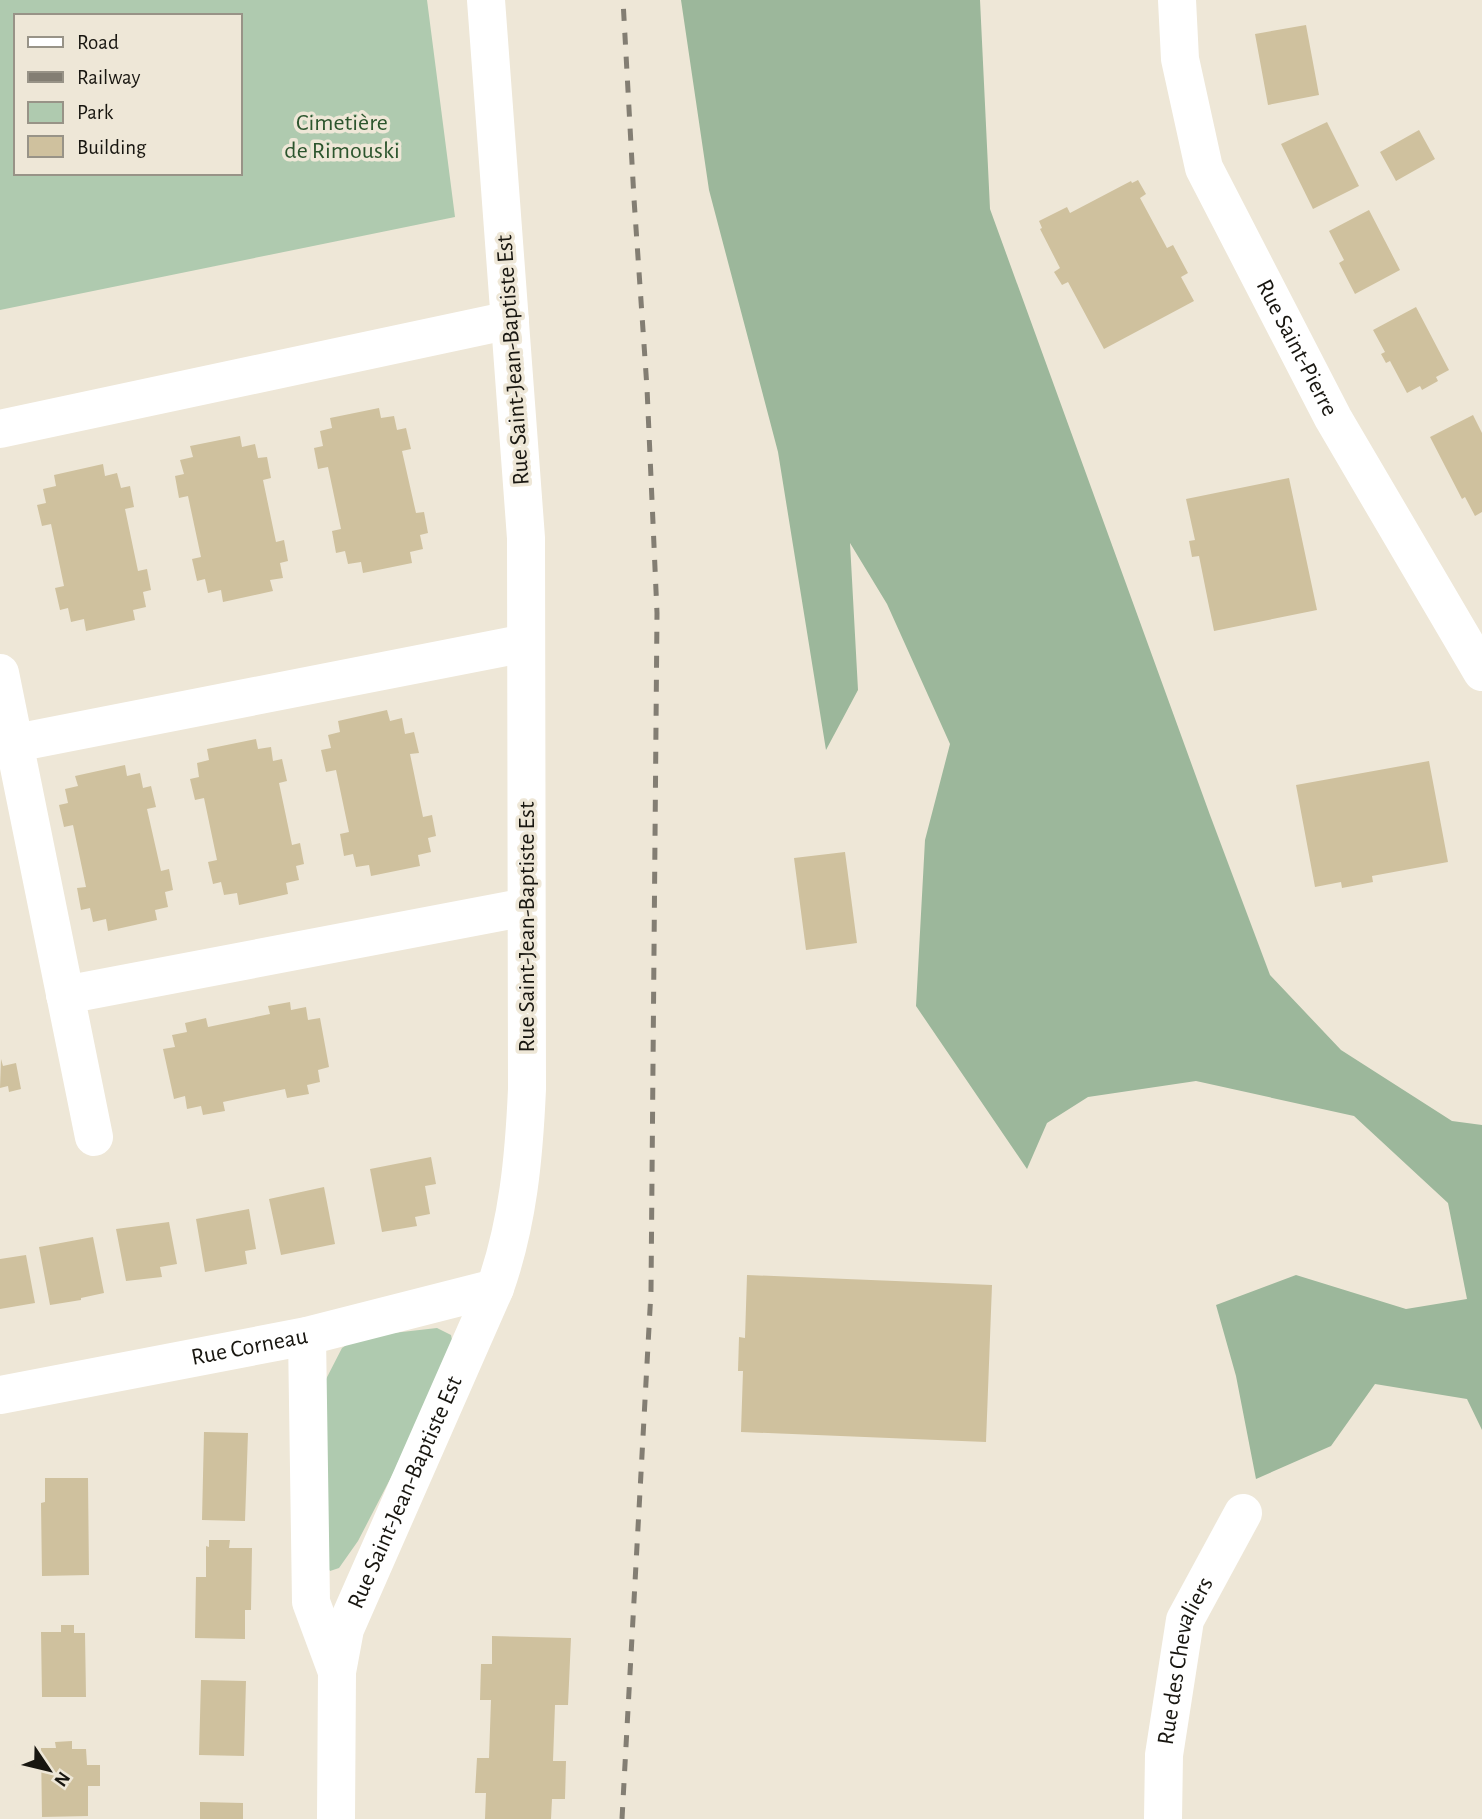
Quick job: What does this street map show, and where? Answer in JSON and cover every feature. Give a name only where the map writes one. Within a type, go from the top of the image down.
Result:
[{"type":"street","name":"Rue Saint-Jean-Baptiste Est","points":[[336,1819],[337,1672],[345,1629],[445,1407],[495,1288],[504,1263],[518,1202],[524,1155],[527,1089],[526,538],[486,0]]},
{"type":"street","name":"Rue Saint-Pierre","points":[[1177,0],[1180,59],[1204,168],[1333,418],[1482,672]]},
{"type":"street","points":[[0,429],[510,320]]},
{"type":"street","points":[[8,745],[526,643]]},
{"type":"street","points":[[0,673],[8,745],[65,995],[94,1137]]},
{"type":"street","points":[[65,995],[526,907]]},
{"type":"street","name":"Rue Corneau","points":[[0,1395],[307,1336],[495,1288]]},
{"type":"street","points":[[307,1336],[311,1602],[337,1672]]},
{"type":"street","name":"Rue des Chevaliers","points":[[1163,1819],[1164,1755],[1185,1620],[1243,1513]]},
{"type":"green space","name":"Cimetière de Rimouski","points":[[0,0],[427,0],[455,217],[0,310]]},
{"type":"green space","points":[[681,0],[980,0],[990,209],[1270,975],[1341,1050],[1452,1121],[1482,1125],[1482,1430],[1467,1399],[1375,1384],[1331,1446],[1256,1479],[1236,1376],[1216,1305],[1296,1275],[1406,1309],[1467,1299],[1448,1203],[1354,1116],[1196,1081],[1088,1097],[1047,1123],[1027,1169],[916,1006],[925,840],[950,744],[887,604],[850,543],[858,690],[826,750],[778,452],[709,190]]},
{"type":"green space","points":[[437,1328],[451,1335],[455,1354],[358,1541],[339,1568],[330,1571],[324,1563],[324,1383],[342,1348],[358,1337]]},
{"type":"building","points":[[1306,25],[1319,95],[1268,105],[1255,34]]},
{"type":"building","points":[[1327,122],[1359,186],[1313,209],[1281,144]]},
{"type":"building","points":[[1419,130],[1435,159],[1396,181],[1380,152]]},
{"type":"building","points":[[1138,180],[1146,194],[1140,198],[1167,248],[1173,245],[1188,273],[1181,277],[1194,301],[1104,349],[1068,282],[1062,285],[1054,272],[1060,268],[1040,229],[1042,228],[1039,221],[1067,207],[1070,213],[1131,181],[1132,183]]},
{"type":"building","points":[[1369,210],[1400,270],[1355,294],[1339,263],[1344,260],[1329,231]]},
{"type":"building","points":[[1416,307],[1449,370],[1436,377],[1438,381],[1422,390],[1420,386],[1407,393],[1390,361],[1386,363],[1381,354],[1385,352],[1373,330]]},
{"type":"building","points":[[379,408],[381,418],[394,416],[397,430],[406,428],[411,449],[402,451],[416,513],[424,512],[428,533],[420,535],[423,549],[410,552],[412,563],[363,573],[361,562],[348,564],[345,551],[336,553],[332,531],[341,529],[328,467],[318,469],[314,448],[323,446],[320,431],[332,428],[330,418]]},
{"type":"building","points":[[1473,415],[1482,433],[1482,512],[1475,516],[1465,497],[1462,499],[1430,437]]},
{"type":"building","points":[[240,436],[242,447],[255,444],[258,458],[267,457],[271,478],[263,480],[276,542],[284,540],[288,561],[280,563],[283,578],[270,580],[273,591],[223,602],[221,590],[208,593],[205,579],[197,581],[192,559],[201,557],[188,496],[179,498],[175,476],[184,474],[180,460],[193,457],[190,446]]},
{"type":"building","points":[[103,464],[105,476],[117,473],[121,488],[130,486],[134,507],[125,509],[138,571],[147,569],[151,590],[143,592],[146,607],[133,610],[135,620],[86,631],[84,619],[71,622],[68,608],[60,610],[55,588],[64,586],[51,524],[42,526],[37,505],[46,503],[43,489],[56,486],[54,475]]},
{"type":"building","points":[[1289,478],[1317,610],[1214,631],[1199,556],[1192,557],[1189,541],[1195,540],[1186,499]]},
{"type":"building","points":[[387,710],[390,721],[402,718],[405,734],[414,732],[419,753],[410,754],[423,817],[432,815],[436,836],[428,838],[431,852],[418,855],[420,866],[371,876],[369,865],[356,867],[353,854],[344,856],[340,834],[349,832],[336,770],[326,772],[321,750],[331,748],[328,735],[340,732],[338,721]]},
{"type":"building","points":[[256,739],[258,749],[271,747],[273,761],[282,759],[287,781],[279,783],[292,845],[300,843],[304,864],[296,866],[299,880],[286,883],[288,894],[239,905],[237,893],[224,895],[221,882],[213,884],[208,862],[217,860],[204,798],[195,800],[190,779],[199,777],[197,763],[209,760],[207,749]]},
{"type":"building","points":[[1429,761],[1448,862],[1372,876],[1373,882],[1342,888],[1341,882],[1315,887],[1296,785]]},
{"type":"building","points":[[125,765],[127,776],[140,773],[143,788],[151,786],[156,807],[147,809],[161,871],[169,869],[173,890],[165,892],[168,907],[155,910],[157,920],[108,931],[106,919],[93,922],[90,908],[81,910],[77,888],[86,887],[73,825],[64,827],[59,805],[68,803],[65,789],[78,786],[75,776]]},
{"type":"building","points":[[845,852],[857,943],[806,950],[794,858]]},
{"type":"building","points":[[290,1002],[291,1010],[306,1007],[308,1020],[320,1018],[329,1067],[318,1070],[320,1082],[307,1085],[309,1094],[287,1098],[285,1089],[223,1102],[225,1111],[203,1115],[201,1106],[187,1109],[185,1096],[174,1099],[163,1049],[175,1047],[172,1035],[187,1032],[185,1023],[206,1018],[208,1027],[270,1014],[268,1006]]},
{"type":"building","points":[[1,1059],[3,1066],[16,1063],[21,1089],[9,1092],[8,1086],[0,1088]]},
{"type":"building","points":[[431,1157],[436,1184],[425,1186],[430,1214],[415,1217],[417,1226],[382,1232],[370,1169]]},
{"type":"building","points":[[324,1187],[335,1244],[281,1255],[269,1199]]},
{"type":"building","points":[[249,1209],[256,1249],[245,1251],[247,1264],[205,1272],[196,1219]]},
{"type":"building","points":[[169,1222],[177,1264],[160,1267],[162,1277],[126,1281],[116,1229]]},
{"type":"building","points":[[93,1237],[104,1293],[50,1305],[39,1247]]},
{"type":"building","points":[[26,1255],[35,1303],[0,1309],[0,1259]]},
{"type":"building","points":[[747,1275],[992,1285],[986,1442],[741,1432],[743,1371],[738,1371],[739,1337],[745,1338]]},
{"type":"building","points":[[204,1432],[248,1433],[245,1521],[202,1520]]},
{"type":"building","points":[[45,1478],[88,1478],[89,1575],[42,1576],[41,1503],[45,1502]]},
{"type":"building","points":[[209,1540],[230,1540],[229,1548],[252,1548],[251,1610],[245,1610],[245,1639],[195,1638],[196,1577],[206,1577],[206,1546],[209,1547]]},
{"type":"building","points":[[61,1625],[74,1625],[74,1633],[85,1633],[86,1697],[42,1697],[41,1632],[61,1632]]},
{"type":"building","points":[[492,1636],[571,1638],[568,1705],[555,1705],[553,1761],[566,1761],[565,1799],[552,1799],[551,1819],[485,1819],[486,1793],[475,1793],[477,1758],[489,1758],[491,1700],[480,1700],[481,1664],[492,1664]]},
{"type":"building","points":[[201,1680],[246,1681],[244,1756],[199,1755]]},
{"type":"building","points":[[72,1741],[72,1749],[86,1749],[87,1765],[100,1765],[100,1786],[88,1786],[88,1816],[42,1817],[41,1748],[56,1748],[55,1742]]},
{"type":"building","points":[[200,1802],[243,1803],[243,1819],[200,1819]]},
{"type":"railway","points":[[622,1819],[651,1291],[657,613],[647,388],[623,0]]}]
